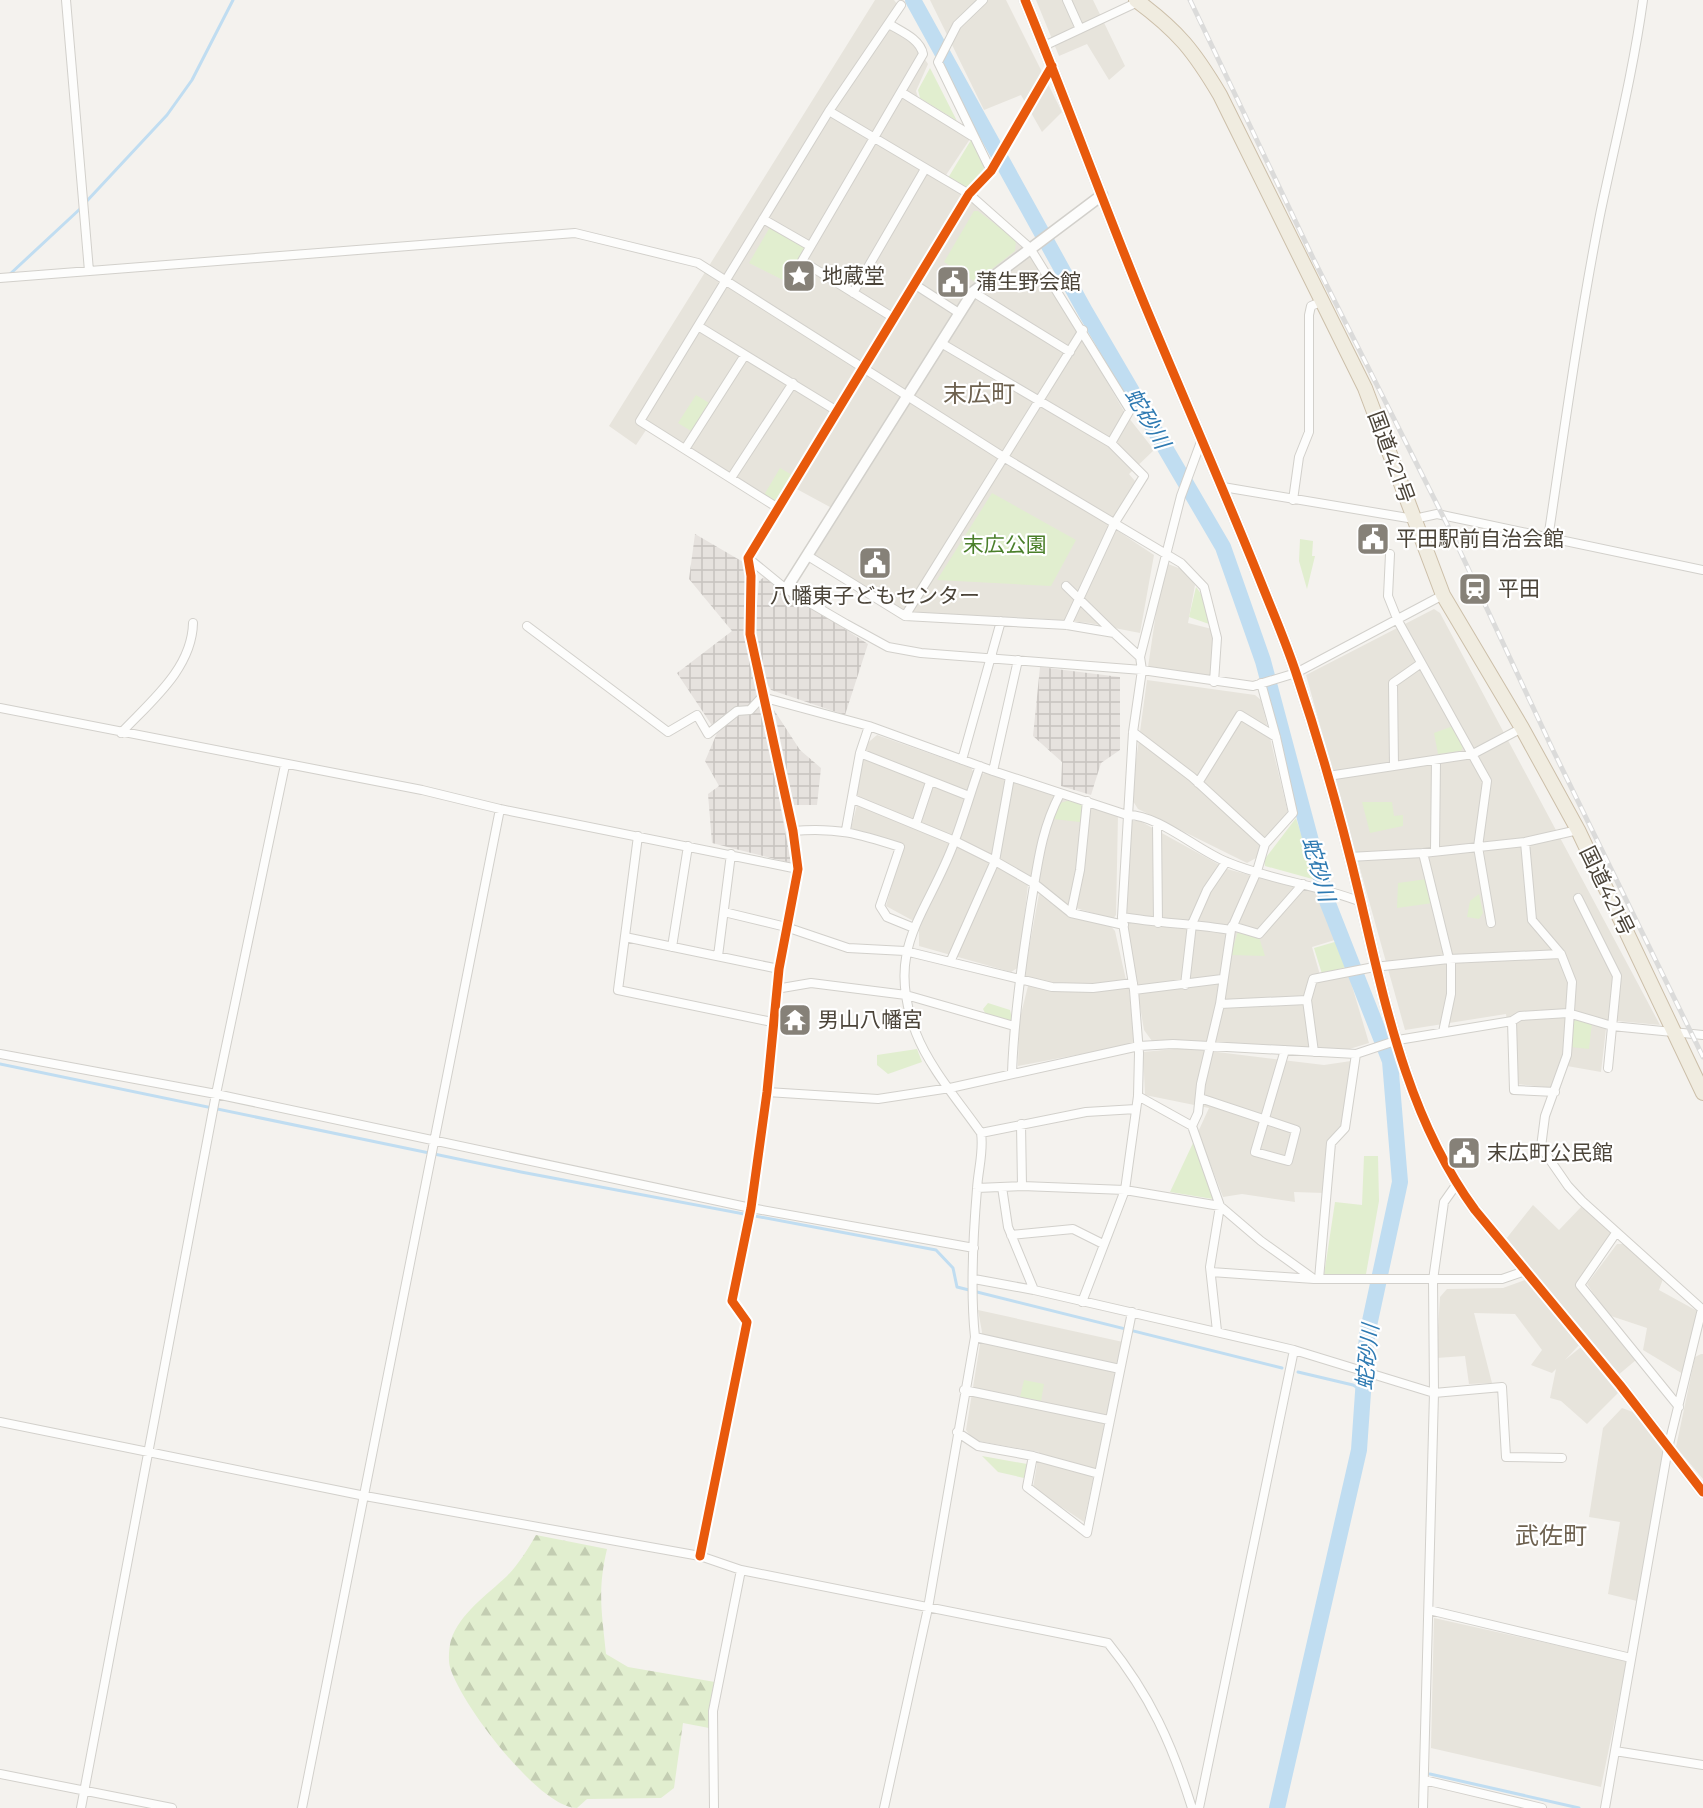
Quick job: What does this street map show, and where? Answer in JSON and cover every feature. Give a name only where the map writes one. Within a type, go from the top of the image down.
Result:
[{"type":"highway","name":"国道421号","points":[[1137,1],[1178,33],[1198,59],[1220,95],[1365,388],[1443,595],[1522,728],[1578,830],[1703,1093]]},
{"type":"street","points":[[66,0],[89,272]]},
{"type":"street","points":[[983,0],[957,25],[938,62],[991,171]]},
{"type":"street","points":[[1025,0],[1296,673],[1328,776],[1361,902],[1374,967],[1398,1040],[1403,1068],[1422,1116],[1456,1185],[1620,1384],[1703,1492]]},
{"type":"street","points":[[1067,0],[1080,29]]},
{"type":"street","points":[[1548,539],[1572,373],[1600,215],[1635,56],[1642,0]]},
{"type":"street","points":[[1044,46],[1137,1]]},
{"type":"street","points":[[778,508],[640,421],[829,111],[901,5]]},
{"type":"street","points":[[889,24],[916,41],[922,47],[923,54],[802,261],[894,318]]},
{"type":"street","points":[[700,1556],[747,1322],[732,1301],[751,1208],[767,1092],[776,989],[798,869],[793,831],[750,634],[748,558],[969,194],[991,171],[1052,66]]},
{"type":"street","points":[[901,92],[973,136]]},
{"type":"street","points":[[829,111],[969,194],[1030,248],[1083,330],[1130,410],[1112,443]]},
{"type":"street","points":[[853,292],[925,169]]},
{"type":"street","points":[[786,589],[973,292],[1102,195]]},
{"type":"street","points":[[763,219],[810,246]]},
{"type":"street","points":[[0,278],[575,233],[698,263],[725,282],[864,366],[1005,458],[1165,555],[1181,562],[1204,587],[1217,638],[1214,682]]},
{"type":"street","points":[[914,284],[959,313]]},
{"type":"street","points":[[973,292],[1070,352]]},
{"type":"street","points":[[1293,500],[1299,457],[1309,432],[1309,315],[1311,306],[1323,301]]},
{"type":"street","points":[[698,326],[837,411]]},
{"type":"street","points":[[905,616],[1040,403],[1083,330]]},
{"type":"street","points":[[941,343],[1040,403],[1112,443],[1144,476],[1114,524],[1067,625]]},
{"type":"street","points":[[685,449],[745,355]]},
{"type":"street","points":[[731,478],[792,383]]},
{"type":"street","points":[[1082,1302],[1125,1190],[1138,1096],[1138,1046],[1134,986],[1123,921],[1133,732],[1142,670],[1140,657],[1181,496],[1202,439]]},
{"type":"street","points":[[1223,487],[1414,519],[1437,514],[1703,570]]},
{"type":"street","points":[[1390,554],[1388,596],[1398,621],[1487,781],[1478,847],[1491,922]]},
{"type":"street","points":[[808,556],[905,616],[1067,625],[1114,633]]},
{"type":"street","points":[[748,558],[786,589],[888,647],[921,653],[1142,670],[1254,686],[1296,673],[1398,621],[1443,595]]},
{"type":"street","points":[[1066,586],[1140,657]]},
{"type":"street","points":[[962,759],[993,658],[1001,621]]},
{"type":"street","points":[[121,733],[187,658],[193,638],[193,623]]},
{"type":"street","points":[[527,626],[668,732],[697,715],[708,734],[737,711],[750,710],[762,697]]},
{"type":"street","points":[[993,771],[1018,660]]},
{"type":"street","points":[[1394,766],[1393,683],[1420,664]]},
{"type":"street","points":[[1217,1331],[1211,1272],[1220,1206],[1192,1126],[1220,1004],[1231,928],[1257,872],[1265,844],[1293,813],[1263,682]]},
{"type":"street","points":[[762,697],[869,726],[1010,777],[1157,824],[1226,862],[1361,902]]},
{"type":"street","points":[[0,708],[422,790],[500,809],[798,869]]},
{"type":"street","points":[[1198,783],[1240,715],[1276,737]]},
{"type":"street","points":[[846,830],[860,753],[869,726]]},
{"type":"street","points":[[1328,776],[1473,754],[1522,728]]},
{"type":"street","points":[[1133,732],[1198,783],[1265,844]]},
{"type":"street","points":[[860,753],[969,796]]},
{"type":"street","points":[[1435,850],[1436,760]]},
{"type":"street","points":[[81,1808],[216,1094],[285,765]]},
{"type":"street","points":[[884,1808],[928,1608],[964,1390],[975,1338],[972,1306],[975,1279],[974,1248],[982,1143],[981,1133],[925,1052],[916,1034],[906,995],[905,951],[955,841],[980,766]]},
{"type":"street","points":[[951,960],[995,861],[1010,777]]},
{"type":"street","points":[[916,824],[930,782]]},
{"type":"street","points":[[1012,1073],[1018,980],[1046,820],[1060,794]]},
{"type":"street","points":[[853,799],[955,841],[995,861],[1035,884],[1071,913],[1123,921],[1231,928],[1259,934],[1303,884]]},
{"type":"street","points":[[1071,913],[1080,870],[1087,801]]},
{"type":"street","points":[[302,1808],[500,809]]},
{"type":"street","points":[[1157,824],[1158,923]]},
{"type":"street","points":[[793,831],[824,828],[846,830],[900,847],[880,906],[888,917],[914,928]]},
{"type":"street","points":[[1349,857],[1424,853],[1525,842],[1578,830]]},
{"type":"street","points":[[638,836],[618,990],[772,1022]]},
{"type":"street","points":[[1525,842],[1532,920],[1561,954],[1572,982],[1568,1013],[1567,1055],[1545,1116],[1541,1148],[1568,1186],[1616,1233],[1702,1309],[1699,1344],[1678,1407],[1668,1448],[1605,1808]]},
{"type":"street","points":[[672,947],[688,846]]},
{"type":"street","points":[[1424,853],[1450,959],[1451,994],[1443,1032]]},
{"type":"street","points":[[718,956],[731,854]]},
{"type":"street","points":[[1185,985],[1192,924],[1207,890],[1226,862]]},
{"type":"street","points":[[1578,897],[1617,975],[1608,1068]]},
{"type":"street","points":[[724,912],[786,927],[848,948],[905,951],[951,960],[1018,980],[1052,987],[1185,985],[1222,979]]},
{"type":"street","points":[[625,937],[779,969]]},
{"type":"street","points":[[1314,1052],[1307,1000],[1313,980],[1374,967],[1450,959],[1561,954]]},
{"type":"street","points":[[776,989],[811,983],[906,995],[1014,1026]]},
{"type":"street","points":[[1220,1004],[1307,1000]]},
{"type":"street","points":[[767,1092],[878,1099],[950,1088],[1138,1046],[1211,1045],[1356,1054],[1398,1040],[1512,1021],[1520,1016],[1568,1013],[1612,1026],[1672,1030],[1703,1035]]},
{"type":"street","points":[[1512,1021],[1514,1090],[1555,1092]]},
{"type":"street","points":[[1200,1098],[1264,1120],[1296,1130],[1288,1161],[1255,1152],[1264,1120],[1285,1050]]},
{"type":"street","points":[[0,1054],[216,1094],[751,1208],[974,1248]]},
{"type":"street","points":[[1316,1279],[1331,1143],[1345,1128],[1356,1054]]},
{"type":"street","points":[[1138,1096],[1192,1126]]},
{"type":"street","points":[[981,1133],[1086,1112],[1136,1110]]},
{"type":"street","points":[[1021,1124],[1022,1186]]},
{"type":"street","points":[[1423,1808],[1434,1393],[1433,1280],[1444,1202],[1456,1185]]},
{"type":"street","points":[[1002,1186],[1011,1235],[1034,1290]]},
{"type":"street","points":[[977,1188],[1022,1186],[1125,1190],[1220,1206],[1261,1241],[1316,1279]]},
{"type":"street","points":[[1011,1235],[1073,1229],[1103,1244]]},
{"type":"street","points":[[1616,1233],[1580,1285],[1678,1407]]},
{"type":"street","points":[[1211,1272],[1316,1279],[1433,1280],[1502,1279],[1525,1271]]},
{"type":"street","points":[[975,1279],[1034,1290],[1294,1350],[1434,1393],[1502,1387],[1506,1457],[1562,1458]]},
{"type":"street","points":[[1033,1456],[1027,1487],[1087,1533],[1132,1312]]},
{"type":"street","points":[[975,1338],[1120,1368]]},
{"type":"street","points":[[1199,1808],[1294,1350]]},
{"type":"street","points":[[964,1390],[1109,1420]]},
{"type":"street","points":[[0,1422],[365,1496],[700,1556],[741,1570],[1108,1643],[1132,1672],[1154,1709],[1176,1756],[1192,1808]]},
{"type":"street","points":[[957,1432],[978,1446],[1033,1456],[1098,1474]]},
{"type":"street","points":[[714,1808],[713,1711],[741,1570]]},
{"type":"street","points":[[1428,1610],[1631,1658]]},
{"type":"street","points":[[1615,1751],[1703,1765]]},
{"type":"street","points":[[0,1774],[172,1808]]},
{"type":"street","points":[[1424,1780],[1542,1808]]},
{"type":"shaded area","points":[[875,0],[894,0],[897,4],[884,25],[916,46],[928,64],[916,91],[921,107],[970,139],[944,178],[1026,243],[1125,413],[1154,450],[1129,474],[1135,481],[1109,525],[1154,555],[1140,633],[1089,623],[1045,619],[903,612],[814,555],[841,513],[793,487],[781,504],[650,424],[636,445],[609,426]]},
{"type":"shaded area","points":[[930,0],[1006,0],[1062,112],[1042,132],[1021,95],[984,110]]},
{"type":"shaded area","points":[[1036,0],[1093,0],[1125,66],[1109,80],[1087,44],[1059,56]]},
{"type":"shaded area","points":[[695,534],[750,566],[747,629],[750,660],[763,711],[791,863],[712,843],[708,794],[719,786],[705,761],[717,733],[677,673],[732,631],[689,579]]},
{"type":"shaded area","points":[[1168,564],[1184,570],[1195,585],[1188,623],[1212,629],[1215,641],[1212,677],[1148,667],[1160,586]]},
{"type":"shaded area","points":[[764,577],[868,644],[845,715],[771,690],[764,679],[754,637],[759,581]]},
{"type":"shaded area","points":[[1434,609],[1440,613],[1660,1025],[1607,1020],[1601,1072],[1567,1066],[1560,1089],[1517,1084],[1506,1014],[1405,1030],[1306,675]]},
{"type":"shaded area","points":[[1040,667],[1120,677],[1120,750],[1101,763],[1091,795],[1061,786],[1062,762],[1033,736]]},
{"type":"shaded area","points":[[1147,680],[1255,695],[1261,700],[1288,813],[1258,857],[1247,863],[1138,809],[1131,798]]},
{"type":"shaded area","points":[[774,710],[800,750],[821,768],[817,805],[794,805]]},
{"type":"shaded area","points":[[877,735],[971,768],[979,775],[988,772],[1118,815],[1116,915],[1113,919],[1069,906],[1043,885],[999,860],[860,799],[857,795],[864,746]]},
{"type":"shaded area","points":[[857,805],[958,846],[1028,884],[1019,967],[1011,972],[919,946],[919,924],[886,906],[903,846],[851,828]]},
{"type":"shaded area","points":[[1130,821],[1140,821],[1227,869],[1321,894],[1338,939],[1312,947],[1320,975],[1347,969],[1369,1043],[1343,1051],[1152,1041],[1144,1030],[1126,923]]},
{"type":"shaded area","points":[[1039,894],[1069,917],[1108,923],[1115,931],[1126,980],[1093,985],[1049,985],[1024,976]]},
{"type":"shaded area","points":[[1028,986],[1095,991],[1129,988],[1134,1044],[1018,1066],[1019,1022]]},
{"type":"shaded area","points":[[1185,1048],[1324,1065],[1351,1061],[1342,1126],[1328,1143],[1324,1193],[1294,1192],[1295,1202],[1242,1194],[1223,1197],[1198,1132],[1209,1108],[1145,1095],[1143,1052]]},
{"type":"shaded area","points":[[1533,1205],[1559,1230],[1582,1206],[1612,1234],[1576,1286],[1636,1360],[1617,1376],[1506,1239]]},
{"type":"shaded area","points":[[1617,1244],[1625,1244],[1663,1279],[1659,1290],[1699,1312],[1683,1374],[1643,1350],[1647,1328],[1608,1315],[1587,1284]]},
{"type":"shaded area","points":[[1525,1280],[1580,1344],[1565,1360],[1581,1347],[1618,1393],[1587,1424],[1561,1401],[1550,1398],[1556,1369],[1552,1373],[1531,1365],[1542,1350],[1515,1314],[1474,1313],[1492,1383],[1469,1384],[1465,1356],[1436,1358],[1440,1297],[1447,1289],[1503,1288]]},
{"type":"shaded area","points":[[978,1310],[1123,1342],[1084,1522],[1033,1488],[1039,1452],[973,1440],[966,1430],[982,1332]]},
{"type":"shaded area","points":[[1703,1354],[1703,1479],[1676,1447],[1695,1357]]},
{"type":"shaded area","points":[[1622,1408],[1633,1412],[1664,1447],[1637,1601],[1608,1594],[1620,1522],[1589,1517],[1603,1428]]},
{"type":"shaded area","points":[[1434,1618],[1627,1661],[1601,1787],[1431,1748]]},
{"type":"green space","points":[[930,68],[957,121],[920,98],[918,90]]},
{"type":"green space","points":[[971,140],[983,164],[985,175],[969,191],[948,178]]},
{"type":"green space","points":[[974,211],[978,211],[1016,240],[1015,251],[975,282],[944,262]]},
{"type":"green space","points":[[770,227],[806,247],[800,267],[806,272],[797,287],[749,263]]},
{"type":"green space","points":[[696,395],[714,406],[696,434],[678,423]]},
{"type":"green space","points":[[780,468],[799,479],[786,501],[776,502],[764,495]]},
{"type":"green space","name":"末広公園","points":[[992,493],[1076,540],[1051,586],[937,580]]},
{"type":"green space","points":[[1300,539],[1313,541],[1312,556],[1315,556],[1307,589],[1299,561]]},
{"type":"green space","points":[[1196,587],[1202,595],[1209,624],[1189,617]]},
{"type":"green space","points":[[1453,726],[1464,745],[1461,751],[1438,754],[1434,733]]},
{"type":"green space","points":[[1079,801],[1084,808],[1080,822],[1053,819],[1060,803]]},
{"type":"green space","points":[[1362,802],[1392,802],[1394,816],[1403,815],[1403,826],[1370,833]]},
{"type":"green space","points":[[1296,818],[1316,880],[1265,866],[1264,860]]},
{"type":"green space","points":[[1427,879],[1433,903],[1397,908],[1398,883]]},
{"type":"green space","points":[[1479,894],[1483,913],[1479,919],[1467,917],[1470,901]]},
{"type":"green space","points":[[1238,931],[1259,937],[1265,956],[1231,955]]},
{"type":"green space","points":[[1338,941],[1346,967],[1322,974],[1314,948]]},
{"type":"green space","points":[[988,1003],[1010,1010],[1012,1018],[1009,1023],[987,1017],[983,1009]]},
{"type":"green space","points":[[1578,1019],[1592,1023],[1589,1049],[1571,1047],[1572,1022]]},
{"type":"green space","points":[[917,1049],[922,1062],[888,1074],[877,1065],[877,1055]]},
{"type":"green space","points":[[1193,1143],[1214,1193],[1213,1199],[1170,1192]]},
{"type":"green space","points":[[1364,1156],[1378,1156],[1379,1201],[1366,1274],[1324,1275],[1335,1202],[1362,1205]]},
{"type":"green space","points":[[1024,1380],[1044,1384],[1041,1401],[1020,1397]]},
{"type":"green space","points":[[982,1456],[1027,1464],[1024,1478],[998,1472]]},
{"type":"green space","points":[[536,1535],[607,1549],[601,1590],[606,1654],[628,1667],[715,1682],[709,1728],[683,1723],[674,1788],[661,1798],[587,1799],[577,1808],[561,1803],[543,1791],[503,1751],[469,1704],[457,1683],[449,1658],[450,1643],[455,1630],[467,1613],[511,1572]]},
{"type":"waterway","points":[[85,203],[167,115],[192,80],[233,0]]},
{"type":"waterway","name":"蛇砂川","points":[[913,0],[1085,311],[1223,547],[1263,661],[1327,901],[1390,1061],[1400,1182],[1367,1335],[1359,1450],[1277,1808]]},
{"type":"waterway","points":[[9,275],[81,208]]},
{"type":"waterway","points":[[0,1064],[521,1172],[936,1250],[953,1268],[957,1287],[1282,1368]]},
{"type":"waterway","points":[[1298,1372],[1353,1385],[1365,1392]]},
{"type":"waterway","points":[[1430,1774],[1579,1808]]},
{"type":"railway","points":[[1190,0],[1313,258],[1452,534],[1552,748]]},
{"type":"railway","points":[[1549,742],[1703,1057]]},
{"type":"cycle path","points":[[1025,0],[1144,303],[1289,653],[1315,732],[1339,817],[1391,1023],[1417,1101],[1433,1139],[1452,1175],[1475,1210],[1620,1385],[1703,1492]]},
{"type":"cycle path","points":[[700,1556],[747,1322],[732,1301],[751,1208],[767,1092],[779,969],[798,869],[793,831],[750,634],[751,576],[748,558],[969,194],[991,171],[1052,66]]},
{"type":"place","name":"地蔵堂","points":[[799,276]]},
{"type":"place","name":"蒲生野会館","points":[[953,282]]},
{"type":"place","name":"平田駅前自治会館","points":[[1373,539]]},
{"type":"place","name":"八幡東子どもセンター","points":[[875,563]]},
{"type":"place","name":"平田","points":[[1475,589]]},
{"type":"place","name":"男山八幡宮","points":[[795,1020]]},
{"type":"place","name":"末広町公民館","points":[[1464,1153]]},
{"type":"district","name":"末広町","points":[[979,394]]},
{"type":"district","name":"武佐町","points":[[1551,1536]]}]
